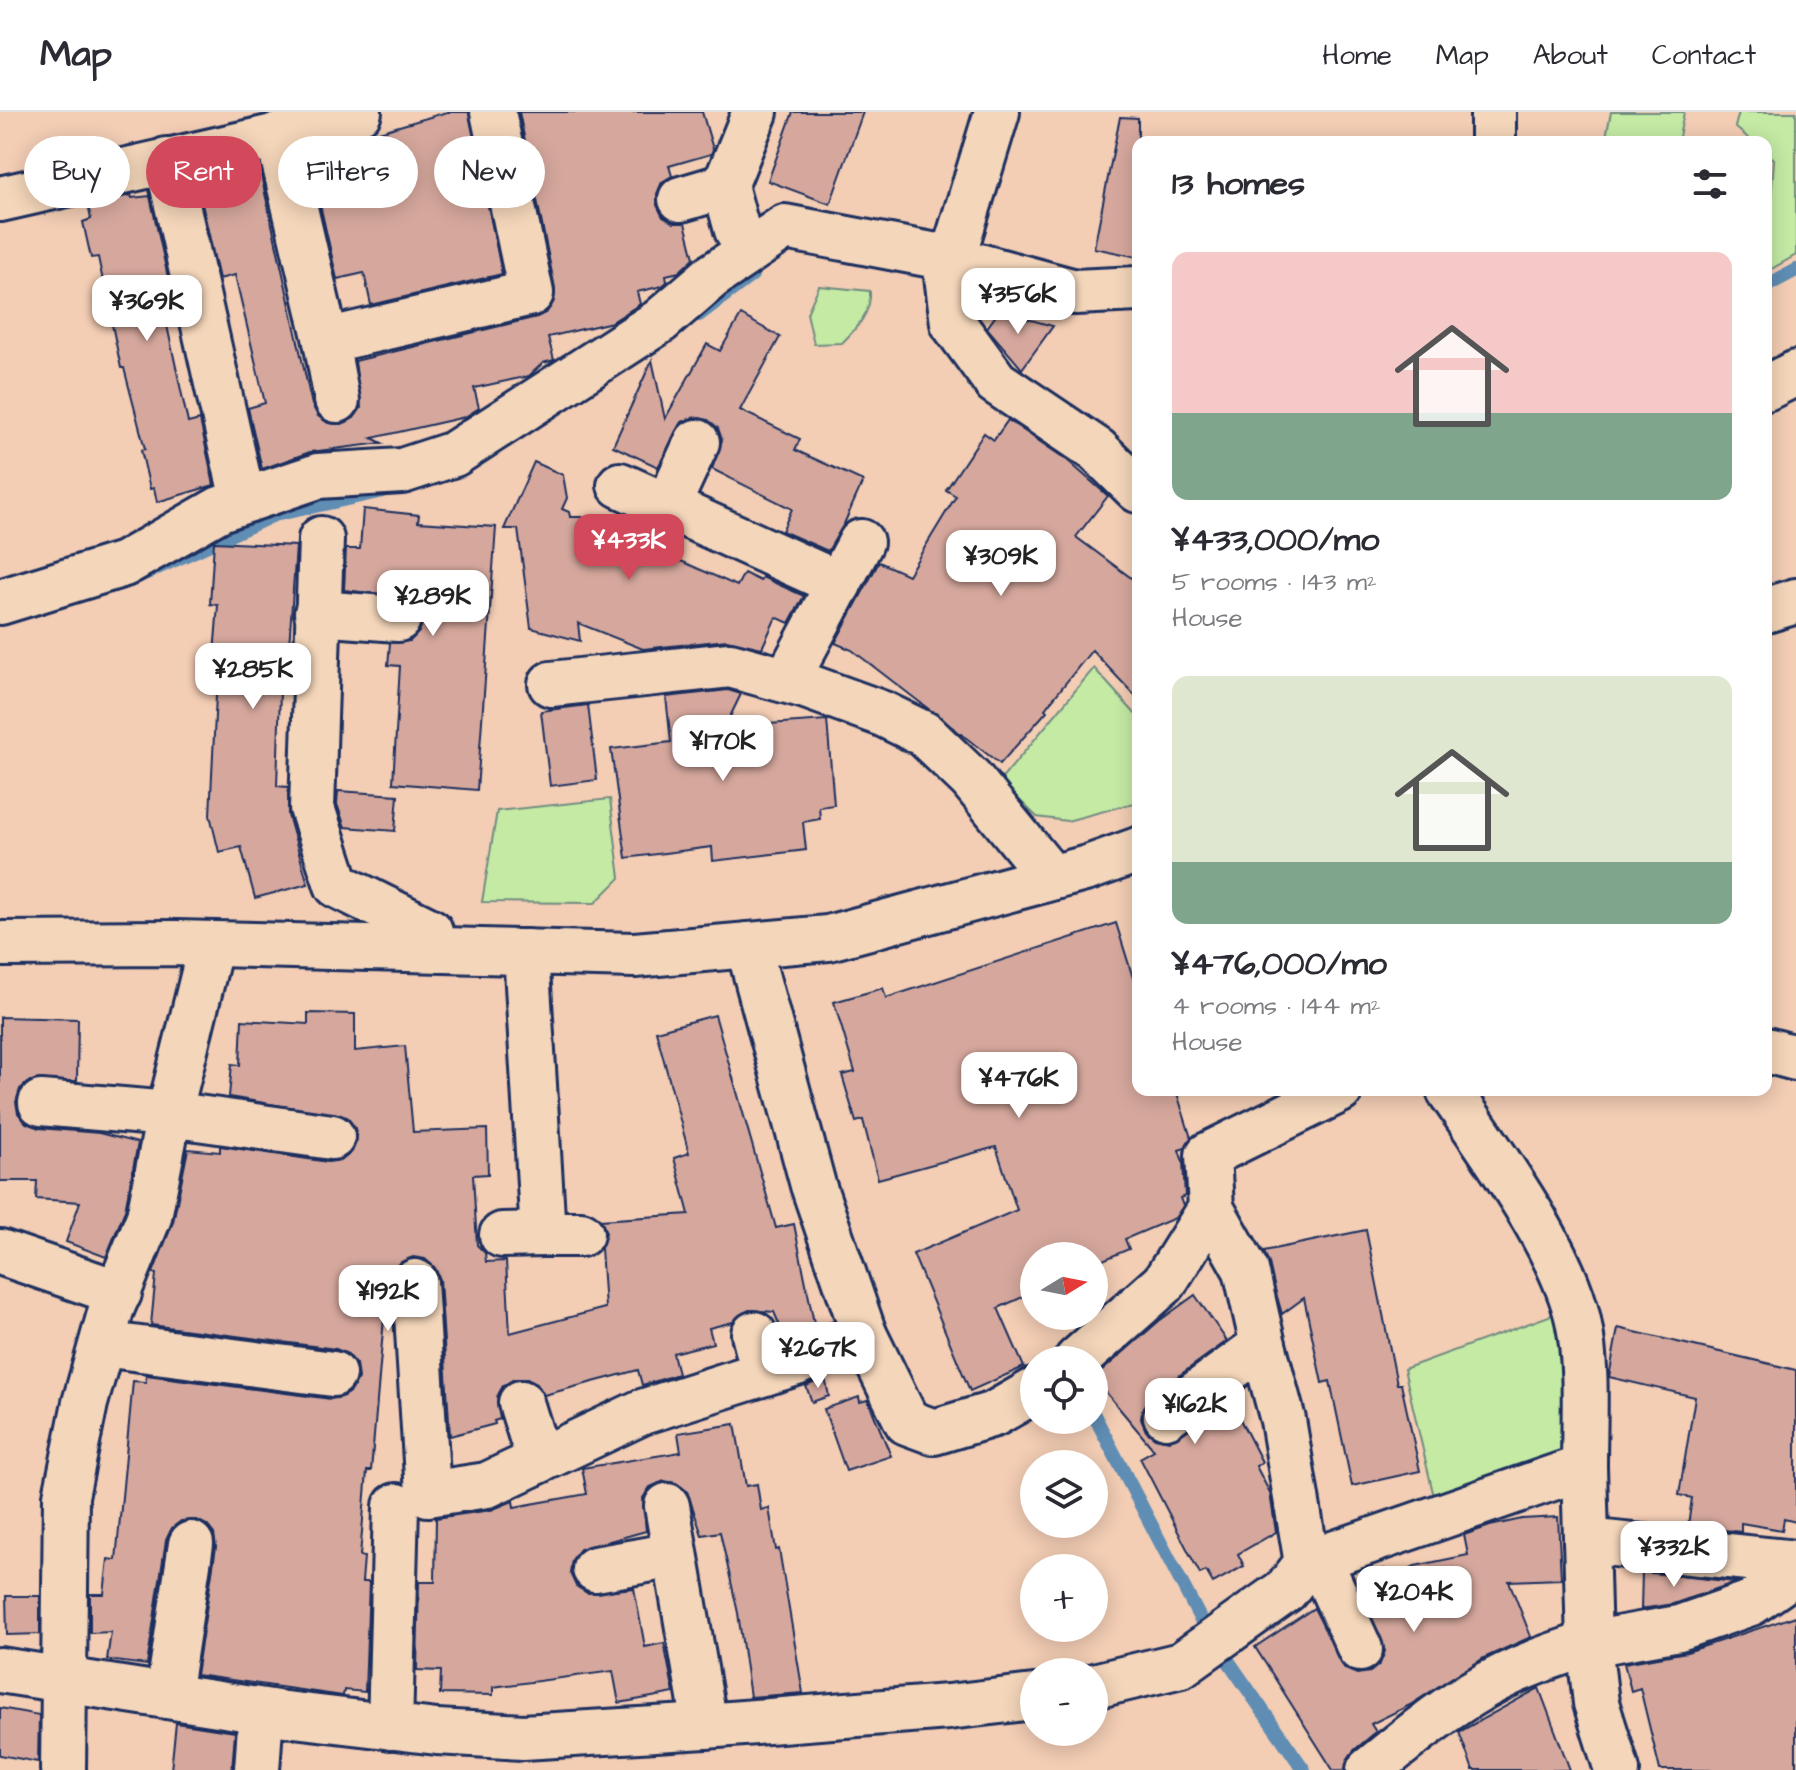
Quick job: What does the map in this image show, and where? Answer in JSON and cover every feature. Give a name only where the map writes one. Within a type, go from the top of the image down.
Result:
[{"type":"street","points":[[262,139],[359,112]]},
{"type":"street","points":[[326,341],[531,293],[493,112]]},
{"type":"street","points":[[737,230],[725,186],[755,112]]},
{"type":"street","points":[[997,112],[950,266],[953,323],[996,382],[1097,450],[1132,484]]},
{"type":"street","points":[[1493,112],[1493,136]]},
{"type":"street","points":[[0,199],[146,165]]},
{"type":"street","points":[[681,199],[725,186]]},
{"type":"street","points":[[178,208],[239,482]]},
{"type":"street","points":[[295,208],[337,400]]},
{"type":"street","points":[[0,602],[124,564],[220,509],[318,476],[402,471],[454,454],[660,321],[711,277],[785,227],[1075,292],[1132,289]]},
{"type":"street","points":[[1772,385],[1796,373]]},
{"type":"street","points":[[667,507],[697,442]]},
{"type":"street","points":[[620,485],[839,584]]},
{"type":"street","points":[[321,539],[312,808],[337,885],[430,931],[434,949]]},
{"type":"street","points":[[787,680],[861,542]]},
{"type":"street","points":[[1772,608],[1796,601]]},
{"type":"street","points":[[317,613],[398,619]]},
{"type":"street","points":[[551,684],[730,665],[787,680],[883,714],[924,734],[971,779],[1051,877]]},
{"type":"street","points":[[0,944],[211,944],[635,955],[828,938],[1132,852]]},
{"type":"street","points":[[63,1770],[66,1496],[85,1403],[102,1344],[149,1217],[169,1114],[211,944]]},
{"type":"street","points":[[748,945],[813,1185],[864,1334],[907,1422],[934,1432],[994,1414],[1020,1399]]},
{"type":"street","points":[[526,952],[542,1234]]},
{"type":"street","points":[[1772,1052],[1796,1058]]},
{"type":"street","points":[[1328,1096],[1208,1155],[1211,1208],[1246,1270],[1283,1420],[1313,1561],[1360,1649]]},
{"type":"street","points":[[1453,1096],[1506,1175],[1568,1283],[1578,1322],[1589,1644],[1596,1703],[1617,1770]]},
{"type":"street","points":[[41,1103],[169,1114],[332,1137]]},
{"type":"street","points":[[1093,1346],[1164,1283],[1211,1208]]},
{"type":"street","points":[[0,1252],[119,1293]]},
{"type":"street","points":[[415,1282],[428,1494],[487,1485],[759,1354],[864,1334]]},
{"type":"street","points":[[102,1344],[333,1374]]},
{"type":"street","points":[[1166,1416],[1263,1345]]},
{"type":"street","points":[[521,1403],[539,1460]]},
{"type":"street","points":[[1108,1683],[1181,1665],[1286,1590],[1313,1561],[1584,1467]]},
{"type":"street","points":[[390,1727],[396,1506]]},
{"type":"street","points":[[667,1506],[705,1726]]},
{"type":"street","points":[[1586,1541],[1796,1563]]},
{"type":"street","points":[[168,1696],[191,1544]]},
{"type":"street","points":[[595,1569],[675,1555]]},
{"type":"street","points":[[1369,1770],[1441,1711],[1486,1683],[1532,1660],[1589,1644],[1694,1623],[1751,1603],[1796,1572]]},
{"type":"street","points":[[0,1670],[261,1711],[390,1727],[523,1737],[705,1726],[1020,1699]]},
{"type":"street","points":[[257,1770],[261,1711]]},
{"type":"green space","points":[[1611,112],[1684,112],[1679,136],[1606,136]]},
{"type":"green space","points":[[1739,112],[1796,112],[1796,255],[1772,269],[1772,136],[1746,136],[1735,127]]},
{"type":"green space","points":[[819,286],[870,291],[866,313],[842,343],[814,344],[807,313]]},
{"type":"green space","points":[[1094,668],[1132,710],[1132,804],[1067,821],[1037,817],[1000,781]]},
{"type":"green space","points":[[610,799],[620,878],[595,903],[482,902],[497,811]]},
{"type":"green space","points":[[1557,1313],[1563,1346],[1569,1451],[1435,1501],[1404,1369]]},
{"type":"building","points":[[447,112],[469,112],[474,136],[434,136],[434,208],[489,208],[502,274],[371,305],[364,273],[337,279],[321,208],[418,208],[418,136],[365,136]]},
{"type":"building","points":[[519,112],[702,112],[713,149],[711,154],[669,166],[672,176],[662,182],[657,194],[657,205],[663,217],[674,223],[685,223],[694,258],[679,272],[666,275],[667,282],[662,286],[637,292],[640,304],[612,322],[548,337],[554,360],[543,363],[529,376],[474,388],[479,408],[465,417],[372,438],[382,443],[310,452],[262,469],[248,408],[265,403],[235,275],[219,279],[203,208],[262,208],[262,180],[312,405],[318,416],[328,423],[342,424],[354,418],[361,408],[355,361],[537,317],[547,312],[554,301],[555,288],[539,208],[545,208],[545,136],[524,136]]},
{"type":"building","points":[[793,112],[863,112],[830,204],[768,181]]},
{"type":"building","points":[[1120,117],[1138,118],[1138,136],[1132,136],[1132,256],[1094,248]]},
{"type":"building","points":[[130,195],[132,198],[146,196],[146,208],[153,208],[171,291],[160,293],[188,423],[200,420],[214,485],[157,502],[154,488],[150,489],[141,450],[145,449],[124,368],[121,368],[98,257],[91,258],[83,222],[91,219],[89,208],[130,208]]},
{"type":"building","points":[[999,311],[1053,326],[1022,369],[987,328]]},
{"type":"building","points":[[741,315],[780,337],[740,410],[800,439],[795,450],[863,481],[828,551],[782,531],[792,509],[712,469],[722,440],[718,428],[708,420],[694,417],[682,422],[658,467],[613,446],[652,360],[665,419],[707,344],[720,351]]},
{"type":"building","points":[[1008,420],[1067,460],[1108,496],[1076,537],[1132,579],[1132,693],[1092,650],[1045,709],[1047,711],[1000,764],[852,650],[835,643],[879,562],[908,575],[956,496],[946,490],[984,433],[994,440]]},
{"type":"building","points":[[534,462],[563,475],[567,498],[562,509],[569,512],[570,517],[582,517],[737,586],[744,573],[760,581],[762,577],[804,596],[789,623],[776,617],[762,648],[727,640],[643,649],[578,623],[580,641],[531,628],[518,529],[504,529]]},
{"type":"building","points":[[363,509],[419,515],[418,522],[496,527],[477,790],[393,783],[400,666],[388,665],[390,643],[410,641],[419,632],[423,620],[420,607],[411,598],[344,590],[346,549],[360,549]]},
{"type":"building","points":[[214,542],[296,546],[288,661],[281,660],[277,786],[288,787],[288,815],[308,884],[255,898],[241,847],[219,852],[210,815],[218,655],[214,654],[218,605],[210,604]]},
{"type":"building","points":[[728,690],[741,694],[725,727],[827,720],[834,805],[819,807],[820,819],[803,822],[806,850],[713,861],[712,847],[626,858],[611,749],[671,742],[666,697]]},
{"type":"building","points":[[588,705],[597,780],[550,786],[541,711]]},
{"type":"building","points":[[338,791],[398,795],[395,831],[345,827],[337,804]]},
{"type":"building","points":[[1116,923],[1132,975],[1132,1096],[1178,1096],[1191,1138],[1185,1148],[1179,1150],[1183,1162],[1185,1196],[1180,1198],[1183,1206],[1175,1218],[1125,1239],[1129,1249],[1108,1258],[1108,1242],[1020,1242],[1020,1298],[998,1308],[1020,1358],[1020,1369],[970,1391],[913,1254],[1017,1210],[996,1147],[878,1179],[863,1120],[856,1122],[842,1075],[855,1072],[834,1002],[883,988],[886,998]]},
{"type":"building","points":[[308,1013],[355,1014],[355,1051],[405,1046],[413,1132],[487,1129],[488,1174],[473,1175],[477,1245],[485,1253],[486,1262],[506,1261],[510,1333],[605,1308],[601,1248],[606,1233],[601,1220],[689,1214],[674,1158],[689,1153],[656,1031],[715,1015],[776,1228],[794,1224],[815,1328],[786,1340],[774,1312],[749,1310],[733,1322],[709,1328],[713,1343],[673,1353],[678,1374],[653,1382],[642,1385],[638,1370],[544,1395],[537,1384],[527,1379],[514,1379],[503,1386],[497,1397],[500,1419],[494,1421],[495,1424],[450,1436],[440,1280],[435,1268],[425,1259],[413,1257],[401,1262],[392,1272],[391,1296],[386,1295],[371,1471],[367,1471],[360,1556],[364,1557],[362,1582],[369,1582],[365,1692],[344,1690],[343,1696],[196,1675],[216,1547],[214,1534],[207,1525],[196,1520],[181,1521],[172,1528],[166,1540],[147,1665],[107,1660],[111,1632],[90,1633],[90,1594],[104,1594],[108,1559],[116,1560],[133,1381],[146,1382],[146,1375],[331,1399],[342,1397],[352,1390],[358,1378],[356,1364],[348,1354],[336,1349],[151,1325],[156,1274],[153,1273],[173,1222],[188,1149],[220,1152],[220,1146],[328,1162],[342,1160],[352,1152],[357,1140],[355,1128],[347,1117],[229,1097],[232,1064],[240,1065],[242,1020],[308,1024]]},
{"type":"building","points":[[0,1017],[78,1019],[77,1081],[30,1081],[20,1089],[16,1102],[18,1113],[26,1123],[39,1128],[99,1133],[138,1143],[125,1210],[106,1257],[66,1242],[80,1202],[36,1199],[37,1181],[0,1181]]},
{"type":"building","points":[[1366,1230],[1397,1384],[1401,1384],[1420,1471],[1352,1486],[1330,1381],[1322,1383],[1304,1298],[1282,1314],[1264,1251]]},
{"type":"building","points":[[1195,1295],[1227,1341],[1151,1396],[1143,1407],[1141,1419],[1146,1431],[1155,1438],[1169,1441],[1230,1400],[1262,1462],[1256,1466],[1270,1493],[1276,1532],[1238,1554],[1244,1566],[1213,1583],[1206,1571],[1200,1574],[1140,1458],[1154,1450],[1108,1395],[1108,1366],[1159,1321]]},
{"type":"building","points":[[1618,1328],[1796,1370],[1796,1522],[1784,1519],[1782,1530],[1741,1523],[1741,1532],[1688,1526],[1692,1498],[1679,1495],[1695,1397],[1609,1377]]},
{"type":"building","points":[[825,1378],[829,1396],[812,1402],[806,1386]]},
{"type":"building","points":[[859,1397],[860,1402],[868,1400],[891,1456],[846,1471],[824,1409]]},
{"type":"building","points":[[735,1424],[746,1486],[757,1484],[761,1510],[769,1508],[776,1550],[779,1549],[803,1693],[750,1697],[738,1613],[720,1532],[702,1535],[687,1491],[676,1483],[664,1481],[650,1487],[643,1498],[646,1531],[580,1549],[572,1560],[570,1573],[576,1586],[587,1593],[634,1588],[645,1647],[664,1643],[674,1693],[619,1703],[613,1671],[493,1687],[493,1695],[440,1694],[441,1671],[417,1670],[419,1582],[435,1582],[436,1518],[491,1510],[513,1501],[514,1507],[587,1494],[582,1468],[681,1452],[678,1433]]},
{"type":"building","points":[[1558,1517],[1561,1579],[1509,1581],[1531,1637],[1484,1658],[1410,1705],[1371,1724],[1376,1732],[1353,1751],[1345,1770],[1333,1770],[1255,1647],[1314,1608],[1345,1669],[1357,1674],[1370,1672],[1380,1664],[1385,1651],[1357,1583],[1384,1569],[1391,1578],[1415,1566],[1468,1555],[1464,1535],[1490,1526],[1522,1519]]},
{"type":"building","points":[[1642,1572],[1736,1582],[1673,1604],[1641,1609]]},
{"type":"building","points":[[6,1596],[40,1596],[40,1634],[7,1635]]},
{"type":"building","points":[[1796,1616],[1796,1770],[1660,1770],[1640,1688],[1631,1691],[1624,1663],[1687,1652]]},
{"type":"building","points":[[1539,1688],[1570,1770],[1473,1770],[1459,1732]]},
{"type":"building","points":[[0,1708],[39,1715],[38,1762],[0,1755]]},
{"type":"building","points":[[176,1723],[235,1732],[232,1770],[171,1770]]},
{"type":"waterway","points":[[1772,283],[1796,270]]},
{"type":"waterway","points":[[699,315],[752,275]]},
{"type":"waterway","points":[[140,576],[274,515],[383,491]]},
{"type":"waterway","points":[[1104,1434],[1204,1626],[1304,1770]]}]
